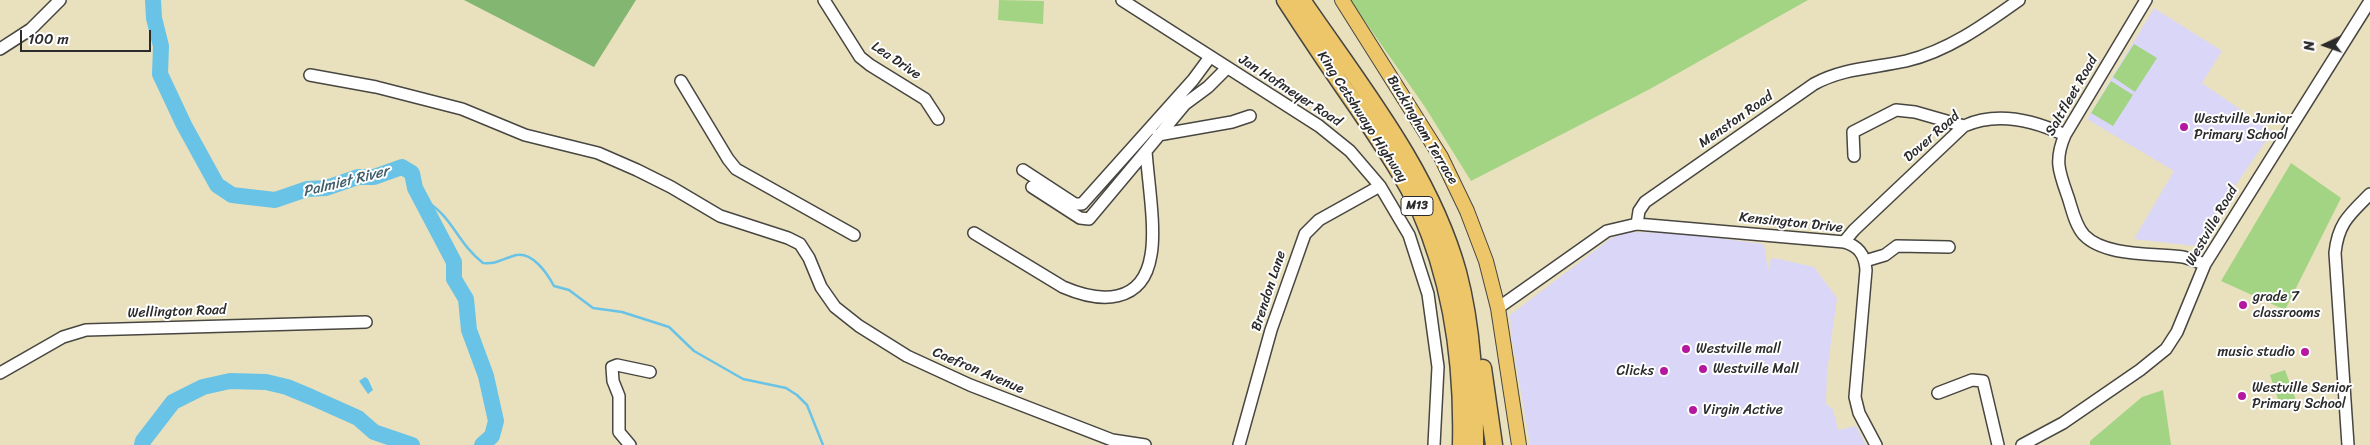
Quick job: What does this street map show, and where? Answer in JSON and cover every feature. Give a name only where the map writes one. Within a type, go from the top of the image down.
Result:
[{"type":"highway","name":"King Cetshwayo Highway","points":[[1285,0],[1394,163],[1420,211],[1438,257],[1448,294],[1458,352],[1461,383],[1461,445]]},
{"type":"highway","name":"King Cetshwayo Highway","points":[[1302,0],[1396,140],[1413,169],[1448,243],[1466,306],[1475,378],[1475,445]]},
{"type":"highway","points":[[1438,257],[1452,352],[1450,445]]},
{"type":"highway","points":[[1466,306],[1481,359],[1494,445]]},
{"type":"main road","name":"Buckingham Terrace","points":[[1342,0],[1452,177],[1480,243],[1498,308],[1519,445]]},
{"type":"street","points":[[0,49],[31,29],[60,0]]},
{"type":"street","name":"Lea Drive","points":[[824,0],[860,56],[870,65],[925,98],[938,119]]},
{"type":"street","name":"Jan Hofmeyer Road","points":[[1122,0],[1333,136],[1366,167],[1380,186],[1409,235],[1428,294],[1438,367],[1434,445]]},
{"type":"street","name":"Menston Road","points":[[1637,224],[1639,211],[1646,202],[1814,84],[1843,72],[1906,61],[1939,50],[1976,31],[2019,0]]},
{"type":"street","name":"Saltfleet Road","points":[[2146,0],[2065,134],[2058,150],[2060,173],[2076,223],[2084,235],[2098,245],[2114,250],[2185,258],[2205,264]]},
{"type":"street","name":"Westville Road","points":[[2025,444],[2086,408],[2166,349],[2178,332],[2205,264],[2370,1]]},
{"type":"street","points":[[1023,170],[1075,204],[1080,205],[1180,93],[1210,56]]},
{"type":"street","points":[[1032,187],[1080,218],[1089,219],[1185,104],[1208,87],[1227,68]]},
{"type":"street","name":"Caefron Avenue","points":[[310,75],[376,87],[462,108],[525,135],[598,153],[671,187],[720,216],[793,240],[804,248],[820,287],[835,307],[852,321],[927,366],[1112,440],[1145,445]]},
{"type":"street","points":[[681,81],[736,169],[854,235]]},
{"type":"street","points":[[1854,156],[1853,132],[1896,110],[1915,112],[1964,126]]},
{"type":"street","points":[[1158,135],[1232,122],[1250,116]]},
{"type":"street","name":"Dover Road","points":[[1844,242],[1854,230],[1964,126],[1986,119],[2009,119],[2028,121],[2065,134]]},
{"type":"street","points":[[974,233],[1063,287],[1078,294],[1102,298],[1126,293],[1141,279],[1152,254],[1146,152]]},
{"type":"street","name":"Brendon Lane","points":[[1239,445],[1271,330],[1306,234],[1319,220],[1380,186]]},
{"type":"street","points":[[2348,445],[2335,253],[2337,236],[2344,221],[2370,194]]},
{"type":"street","points":[[1498,308],[1546,276],[1607,231],[1637,224]]},
{"type":"street","name":"Kensington Drive","points":[[1637,224],[1844,242],[1859,250],[1865,261]]},
{"type":"street","points":[[1876,445],[1859,413],[1855,387],[1864,298],[1865,261],[1884,254],[1897,246],[1949,247]]},
{"type":"street","name":"Wellington Road","points":[[0,373],[63,337],[86,330],[366,322]]},
{"type":"street","points":[[630,445],[619,432],[620,396],[613,381],[612,367],[616,365],[650,372]]},
{"type":"street","points":[[1938,393],[1972,380],[1984,381],[1998,445]]},
{"type":"shaded area","name":"Westville Junior Primary School","points":[[2154,8],[2222,51],[2202,83],[2279,136],[2268,138],[2194,246],[2134,239],[2174,171],[2087,119]]},
{"type":"shaded area","points":[[1626,232],[1679,233],[1764,244],[1768,270],[1771,259],[1774,258],[1814,267],[1837,298],[1827,372],[1826,404],[1833,409],[1838,430],[1856,426],[1866,445],[1530,445],[1511,334],[1510,315],[1610,239]]},
{"type":"green space","points":[[464,0],[636,0],[594,67]]},
{"type":"green space","points":[[999,0],[1044,1],[1043,24],[998,20]]},
{"type":"green space","points":[[1350,0],[1808,0],[1650,89],[1471,181],[1425,107]]},
{"type":"green space","points":[[2134,44],[2157,58],[2135,92],[2113,77]]},
{"type":"green space","points":[[2111,81],[2133,95],[2113,126],[2091,113]]},
{"type":"green space","points":[[2291,163],[2341,198],[2285,310],[2221,281]]},
{"type":"green space","points":[[2285,370],[2297,403],[2281,408],[2270,375]]},
{"type":"green space","points":[[2163,390],[2171,445],[2090,445],[2090,441],[2142,397]]},
{"type":"water","points":[[365,377],[368,379],[373,390],[368,394],[359,381]]},
{"type":"waterway","name":"Palmiet River","points":[[153,0],[154,18],[161,46],[160,74],[184,125],[217,185],[232,195],[275,200],[307,189],[326,188],[358,177],[374,177],[402,167],[412,173],[415,188],[454,262],[454,279],[466,299],[469,330],[486,376],[496,421],[492,436],[482,445]]},
{"type":"waterway","points":[[420,197],[440,212],[466,246],[483,263],[495,262],[513,256],[526,256],[543,269],[554,286],[569,290],[593,308],[622,312],[669,327],[694,351],[743,379],[786,388],[807,405],[823,445]]},
{"type":"waterway","name":"Palmiet River","points":[[142,445],[143,441],[173,402],[203,387],[230,381],[266,382],[287,387],[358,418],[374,432],[412,445]]},
{"type":"place","name":"Westville Junior Primary School","points":[[2184,127]]},
{"type":"place","name":"grade 7 classrooms","points":[[2243,305]]},
{"type":"place","name":"Westville mall","points":[[1686,349]]},
{"type":"place","name":"music studio","points":[[2305,352]]},
{"type":"place","name":"Westville Mall","points":[[1703,369]]},
{"type":"place","name":"Clicks","points":[[1664,371]]},
{"type":"place","name":"Westville Senior Primary School","points":[[2242,396]]},
{"type":"place","name":"Virgin Active","points":[[1693,410]]}]
